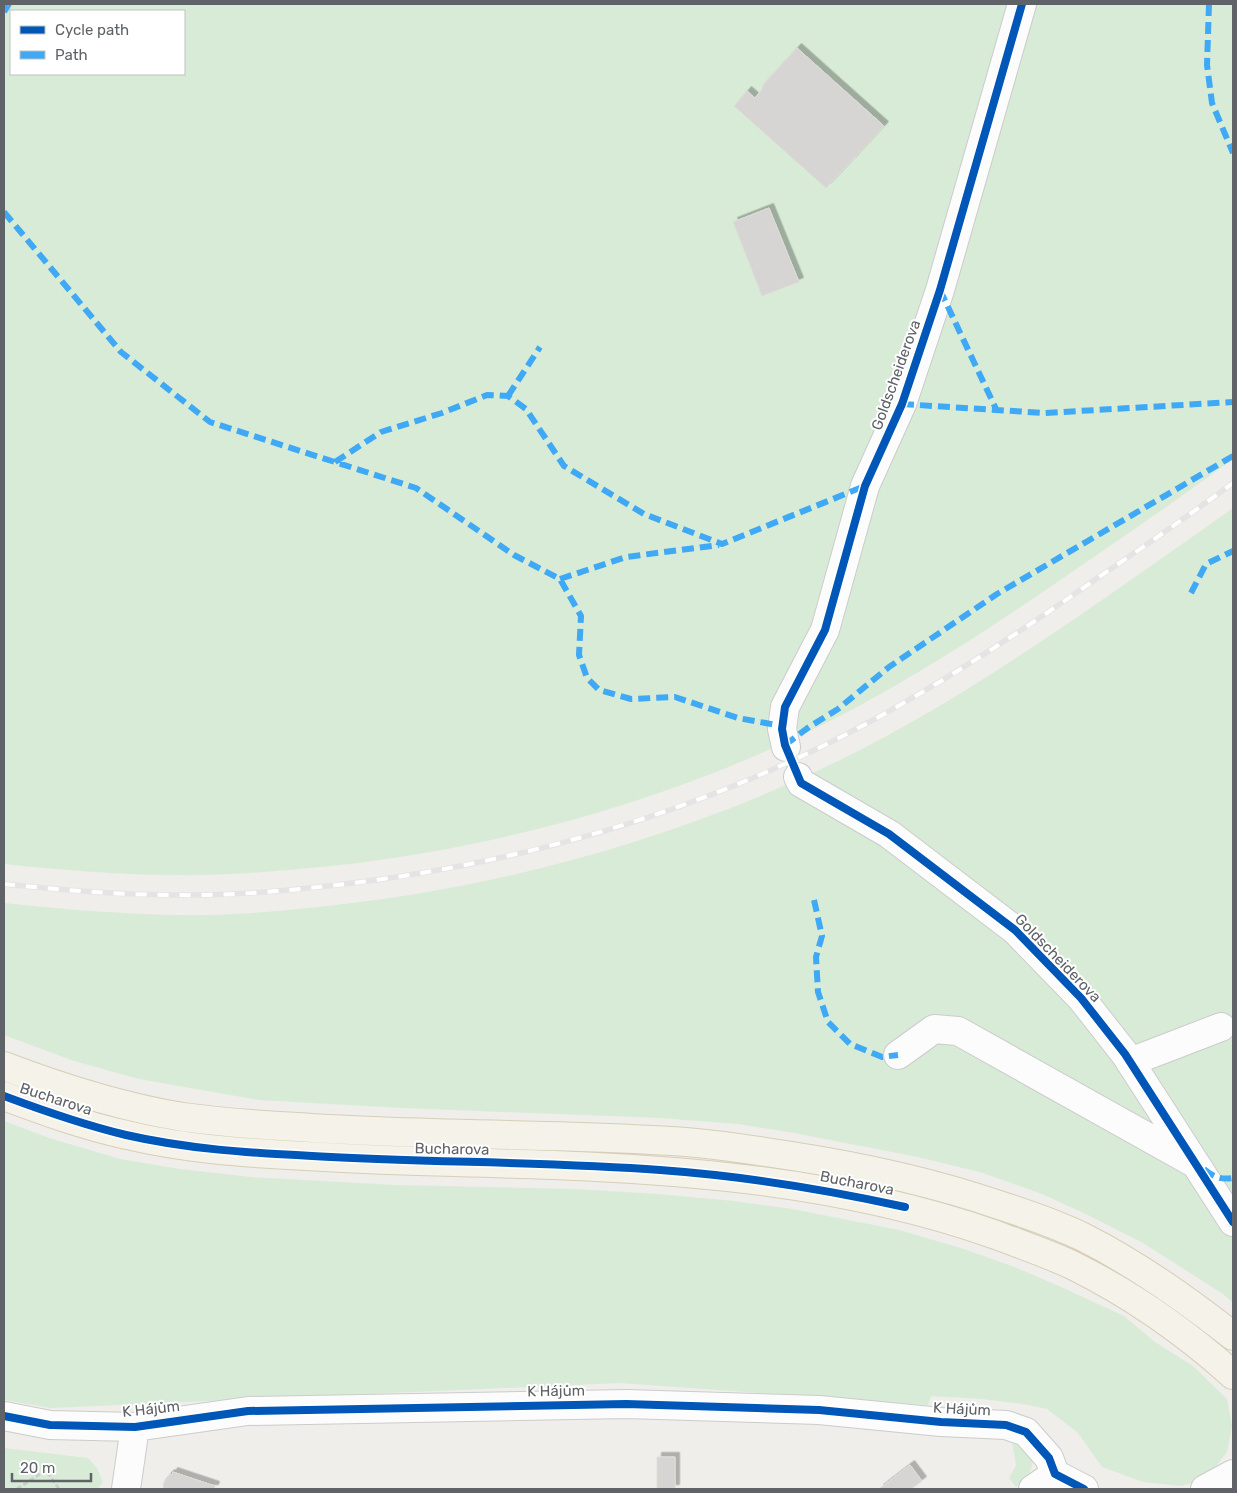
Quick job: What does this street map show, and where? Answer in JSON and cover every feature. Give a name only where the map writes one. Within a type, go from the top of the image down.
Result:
[{"type":"main road","name":"Bucharova","points":[[4,1066],[46,1082],[112,1102],[182,1116],[251,1124],[365,1132],[674,1141],[756,1151],[883,1172],[954,1190],[1034,1216],[1082,1237],[1142,1270],[1233,1336]]},
{"type":"main road","name":"Bucharova","points":[[4,1096],[57,1115],[126,1135],[184,1146],[253,1153],[396,1161],[660,1170],[796,1185],[905,1207],[971,1226],[1072,1265],[1129,1296],[1168,1322],[1200,1345],[1233,1375]]},
{"type":"street","name":"Goldscheiderova","points":[[786,747],[782,729],[784,707],[825,630],[865,486],[902,404],[940,290],[1022,4]]},
{"type":"street","name":"Goldscheiderova","points":[[798,777],[802,783],[889,834],[1014,930],[1081,998],[1130,1062],[1233,1222]]},
{"type":"street","points":[[1130,1062],[1221,1027]]},
{"type":"street","points":[[898,1055],[934,1029],[958,1031],[1198,1165]]},
{"type":"street","name":"K Hájům","points":[[4,1416],[50,1425],[134,1434],[248,1411],[626,1404],[819,1410],[941,1422],[1006,1425],[1026,1432],[1049,1458],[1055,1474]]},
{"type":"street","points":[[107,1489],[134,1434]]},
{"type":"street","points":[[126,1489],[134,1434]]},
{"type":"street","points":[[1033,1489],[1055,1474],[1084,1489]]},
{"type":"path","points":[[17,1489],[46,1470],[59,1489]]},
{"type":"green space","points":[[4,4],[1233,4],[1233,459],[1030,601],[917,673],[859,706],[797,737],[669,790],[536,830],[400,857],[331,866],[215,875],[155,875],[4,864]]},
{"type":"green space","points":[[1233,508],[1233,1303],[1223,1294],[1143,1243],[1088,1215],[1042,1194],[983,1173],[918,1157],[738,1124],[660,1118],[402,1108],[259,1100],[139,1079],[74,1061],[4,1035],[4,903],[90,911],[177,915],[237,914],[316,907],[466,885],[531,871],[657,834],[780,788],[874,743],[908,724],[974,685],[1039,643]]},
{"type":"green space","points":[[4,1121],[49,1138],[120,1159],[180,1169],[251,1177],[395,1185],[575,1189],[658,1194],[792,1209],[899,1230],[964,1249],[1017,1268],[1124,1316],[1155,1342],[1193,1366],[1227,1399],[1232,1426],[1227,1452],[1206,1479],[1181,1486],[1143,1482],[1102,1467],[1078,1433],[1047,1409],[982,1399],[931,1396],[928,1405],[619,1383],[51,1408],[4,1400]]},
{"type":"green space","points":[[1011,1437],[1017,1439],[1033,1457],[1030,1471],[1026,1478],[1016,1487],[1009,1478],[1016,1465]]},
{"type":"green space","points":[[4,1448],[88,1458],[97,1468],[103,1482],[98,1489],[4,1489]]},
{"type":"building","points":[[797,48],[884,126],[826,188],[734,106],[747,91],[755,98],[763,88],[762,86]]},
{"type":"building","points":[[769,208],[799,282],[762,296],[733,222]]},
{"type":"building","points":[[657,1457],[675,1457],[675,1489],[657,1489]]},
{"type":"building","points":[[910,1465],[922,1481],[911,1489],[879,1489]]},
{"type":"building","points":[[173,1472],[215,1486],[214,1489],[164,1489],[163,1485],[166,1478],[170,1474],[172,1475]]},
{"type":"railway","points":[[4,884],[90,892],[177,895],[237,894],[337,885],[466,865],[529,851],[655,815],[716,793],[776,768],[835,740],[902,704],[1033,623],[1233,483]]},
{"type":"marked path","points":[[4,12],[9,4]]},
{"type":"marked path","points":[[1209,4],[1207,65],[1212,103],[1233,153]]},
{"type":"marked path","points":[[4,212],[121,352],[210,422],[416,488],[514,555],[560,579],[581,616],[579,655],[587,678],[599,690],[631,699],[675,697],[738,718],[782,726]]},
{"type":"marked path","points":[[940,290],[997,411]]},
{"type":"marked path","points":[[508,396],[540,347]]},
{"type":"marked path","points":[[335,462],[381,432],[442,413],[487,395],[508,396],[526,409],[564,466],[644,514],[722,544],[865,486]]},
{"type":"marked path","points":[[902,404],[1045,413],[1233,402]]},
{"type":"marked path","points":[[785,745],[838,709],[889,667],[997,594],[1233,456]]},
{"type":"marked path","points":[[560,579],[626,557],[719,545]]},
{"type":"marked path","points":[[1191,593],[1206,564],[1233,551]]},
{"type":"marked path","points":[[814,900],[822,936],[816,957],[818,992],[828,1022],[850,1044],[882,1057],[898,1055]]},
{"type":"marked path","points":[[1204,1169],[1217,1177],[1224,1179],[1233,1178]]},
{"type":"cycle path","points":[[1022,4],[940,290],[902,404],[865,486],[825,630],[785,707],[782,729],[785,745],[801,783],[889,834],[1015,930],[1081,998],[1125,1054],[1233,1222]]},
{"type":"cycle path","points":[[4,1096],[110,1131],[149,1140],[195,1147],[289,1155],[573,1165],[691,1173],[783,1184],[905,1207]]},
{"type":"cycle path","points":[[4,1416],[50,1425],[135,1427],[248,1411],[626,1404],[819,1410],[941,1422],[1006,1425],[1026,1432],[1049,1458],[1055,1474],[1084,1489]]}]
